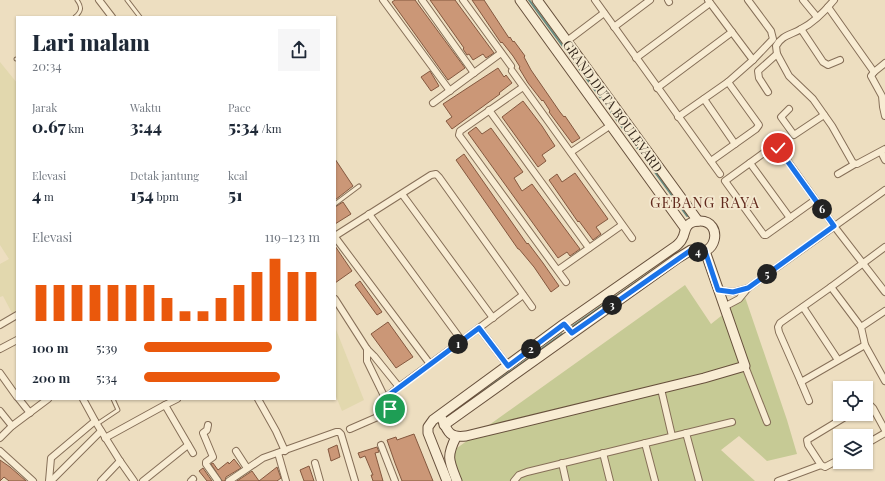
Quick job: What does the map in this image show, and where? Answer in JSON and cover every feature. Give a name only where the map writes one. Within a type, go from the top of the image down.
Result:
[{"type":"street","points":[[99,0],[111,16]]},
{"type":"street","points":[[383,0],[450,91]]},
{"type":"street","points":[[422,0],[474,73]]},
{"type":"street","points":[[463,0],[512,68],[523,87],[632,238]]},
{"type":"street","name":"GRAND DUTA BOULEVARD","points":[[520,0],[685,228]]},
{"type":"street","name":"GRAND DUTA BOULEVARD","points":[[537,0],[698,221],[702,221],[710,225],[714,233],[714,242],[712,246],[705,251]]},
{"type":"street","points":[[595,0],[720,174]]},
{"type":"street","points":[[614,27],[650,0]]},
{"type":"street","points":[[678,117],[728,82],[753,60],[773,39],[773,34],[748,0]]},
{"type":"street","points":[[802,0],[817,17]]},
{"type":"street","points":[[834,0],[817,17],[801,29],[786,35],[781,39],[776,46],[777,54],[789,76],[810,96],[824,115],[852,162],[855,164]]},
{"type":"street","points":[[636,58],[709,1],[753,60]]},
{"type":"street","points":[[828,7],[874,72]]},
{"type":"street","points":[[567,41],[604,13]]},
{"type":"street","points":[[801,29],[823,62],[828,65],[840,60]]},
{"type":"street","points":[[657,88],[732,32]]},
{"type":"street","points":[[433,103],[501,53]]},
{"type":"street","points":[[768,92],[759,78],[758,71],[777,54]]},
{"type":"street","points":[[885,62],[874,72],[872,78],[882,96],[885,116]]},
{"type":"street","points":[[711,161],[756,129],[759,125],[728,82]]},
{"type":"street","points":[[523,87],[460,131],[459,135],[566,282]]},
{"type":"street","points":[[704,99],[735,144]]},
{"type":"street","points":[[789,109],[781,117],[794,135],[824,115]]},
{"type":"street","points":[[490,110],[589,248]]},
{"type":"street","points":[[571,152],[611,125]]},
{"type":"street","points":[[816,200],[766,235],[762,234],[725,181],[772,147],[777,146],[816,200],[834,226],[885,292]]},
{"type":"street","points":[[838,174],[883,151],[885,160]]},
{"type":"street","points":[[750,163],[790,218]]},
{"type":"street","points":[[336,235],[431,175],[436,174],[532,307]]},
{"type":"street","points":[[724,307],[739,299],[748,288],[885,190]]},
{"type":"street","points":[[402,194],[493,318]]},
{"type":"street","points":[[369,214],[462,341]]},
{"type":"street","points":[[444,425],[676,246],[683,238],[685,228],[693,222],[698,221]]},
{"type":"street","points":[[558,270],[622,225]]},
{"type":"street","points":[[336,237],[430,364]]},
{"type":"street","points":[[809,401],[778,332],[778,327],[780,323],[885,247]]},
{"type":"street","points":[[447,481],[428,433],[428,427],[432,420],[508,366],[691,250],[698,252],[705,251],[745,366],[767,422]]},
{"type":"street","points":[[831,287],[861,327],[865,345],[885,381]]},
{"type":"street","points":[[718,290],[733,292],[748,288]]},
{"type":"street","points":[[385,398],[523,295]]},
{"type":"street","points":[[336,300],[366,349],[374,356],[399,387]]},
{"type":"street","points":[[803,306],[838,360]]},
{"type":"street","points":[[861,327],[885,311]]},
{"type":"street","points":[[0,325],[16,316]]},
{"type":"street","points":[[479,328],[508,366]]},
{"type":"street","points":[[0,349],[16,341]]},
{"type":"street","points":[[801,382],[865,345]]},
{"type":"street","points":[[350,429],[389,412],[390,409],[367,361],[366,349]]},
{"type":"street","points":[[439,415],[448,432],[456,437],[493,430],[661,389],[745,366]]},
{"type":"street","points":[[0,373],[16,395]]},
{"type":"street","points":[[661,389],[672,436]]},
{"type":"street","points":[[20,400],[30,413]]},
{"type":"street","points":[[0,438],[12,426],[30,413],[44,400]]},
{"type":"street","points":[[84,400],[105,438],[134,481]]},
{"type":"street","points":[[105,438],[175,400]]},
{"type":"street","points":[[259,400],[276,431],[286,481]]},
{"type":"street","points":[[165,404],[193,453]]},
{"type":"street","points":[[873,408],[885,430]]},
{"type":"street","points":[[0,411],[12,426]]},
{"type":"street","points":[[821,465],[808,445],[807,440],[838,421]]},
{"type":"street","points":[[54,480],[51,458],[96,422]]},
{"type":"street","points":[[514,481],[518,475],[527,472],[732,422]]},
{"type":"street","points":[[208,425],[207,430],[203,433],[214,457],[206,462],[206,464],[218,481]]},
{"type":"street","points":[[54,480],[101,431]]},
{"type":"street","points":[[229,481],[260,459],[339,432],[341,434],[355,481]]},
{"type":"street","points":[[686,433],[699,481]]},
{"type":"street","points":[[873,440],[885,433]]},
{"type":"street","points":[[456,437],[449,451],[450,464],[457,481]]},
{"type":"street","points":[[645,443],[655,481]]},
{"type":"street","points":[[143,481],[188,445]]},
{"type":"street","points":[[381,445],[395,481]]},
{"type":"street","points":[[0,451],[33,481]]},
{"type":"street","points":[[236,451],[247,468]]},
{"type":"street","points":[[603,453],[610,481]]},
{"type":"street","points":[[101,481],[120,461]]},
{"type":"street","points":[[778,481],[821,465],[825,466],[833,462]]},
{"type":"street","points":[[315,463],[320,481]]},
{"type":"street","points":[[562,463],[566,481]]},
{"type":"lane","points":[[76,16],[82,9],[77,0]]},
{"type":"lane","points":[[127,0],[139,16]]},
{"type":"lane","points":[[336,203],[359,186]]},
{"type":"lane","points":[[96,422],[118,410],[113,400]]},
{"type":"shaded area","points":[[0,62],[16,82],[16,311],[12,313],[3,296],[0,297],[0,264],[9,259],[0,245]]},
{"type":"shaded area","points":[[336,330],[364,400],[342,411],[336,396]]},
{"type":"green space","points":[[685,285],[711,324],[745,297],[797,454],[767,461],[739,436],[721,450],[755,481],[461,481],[450,453]]},
{"type":"building","points":[[395,0],[415,0],[465,68],[448,80],[392,2]]},
{"type":"building","points":[[430,0],[455,0],[494,53],[486,58],[483,54],[473,60],[469,54],[467,55],[463,49],[464,48]]},
{"type":"building","points":[[472,0],[484,0],[509,38],[510,37],[513,42],[514,41],[525,56],[524,57],[531,70],[580,138],[572,143],[549,112],[550,111],[543,100],[542,101],[528,83],[513,56],[502,42],[501,43]]},
{"type":"building","points":[[498,68],[504,77],[506,75],[512,83],[499,93],[500,94],[452,129],[446,121],[452,117],[443,104]]},
{"type":"building","points":[[430,71],[439,86],[431,91],[421,77]]},
{"type":"building","points":[[523,101],[555,146],[542,155],[546,161],[538,167],[502,117]]},
{"type":"building","points":[[476,127],[482,134],[491,128],[523,172],[514,178],[522,191],[532,184],[580,249],[570,256],[567,252],[558,258],[468,133]]},
{"type":"building","points":[[464,154],[527,244],[528,243],[559,286],[551,292],[534,267],[518,249],[456,160]]},
{"type":"building","points":[[336,160],[353,186],[336,199]]},
{"type":"building","points":[[575,173],[608,219],[596,227],[601,234],[593,240],[579,221],[578,222],[549,180],[557,174],[562,182]]},
{"type":"building","points":[[343,202],[351,214],[336,223],[336,206]]},
{"type":"building","points":[[336,247],[352,271],[336,282]]},
{"type":"building","points":[[360,281],[382,312],[377,315],[355,285]]},
{"type":"building","points":[[388,322],[413,357],[396,368],[371,334]]},
{"type":"building","points":[[414,434],[433,481],[402,481],[387,440],[396,437],[397,440]]},
{"type":"building","points":[[337,445],[340,457],[331,461],[328,449]]},
{"type":"building","points":[[377,447],[379,452],[375,453],[383,481],[373,481],[371,475],[373,475],[365,456],[360,458],[358,453]]},
{"type":"building","points":[[234,459],[241,468],[226,477],[225,481],[222,481],[211,464],[213,463],[218,470],[228,462],[229,464]]},
{"type":"building","points":[[0,460],[26,481],[9,481],[4,477],[0,481]]},
{"type":"building","points":[[309,466],[314,481],[304,481],[300,470]]},
{"type":"building","points":[[277,467],[281,478],[277,481],[259,481]]},
{"type":"building","points":[[203,468],[212,481],[207,481],[199,471]]},
{"type":"building","points":[[252,471],[259,481],[237,481]]},
{"type":"waterway","points":[[529,0],[687,216]]},
{"type":"waterway","points":[[573,326],[655,269]]},
{"type":"waterway","points":[[445,419],[562,334]]},
{"type":"district","name":"GEBANG RAYA","points":[[705,203]]},
{"type":"route","points":[[390,409],[385,398],[479,328],[508,366],[564,324],[572,333],[691,250],[694,252],[705,251],[718,290],[733,292],[748,288],[834,226],[778,148]]}]
